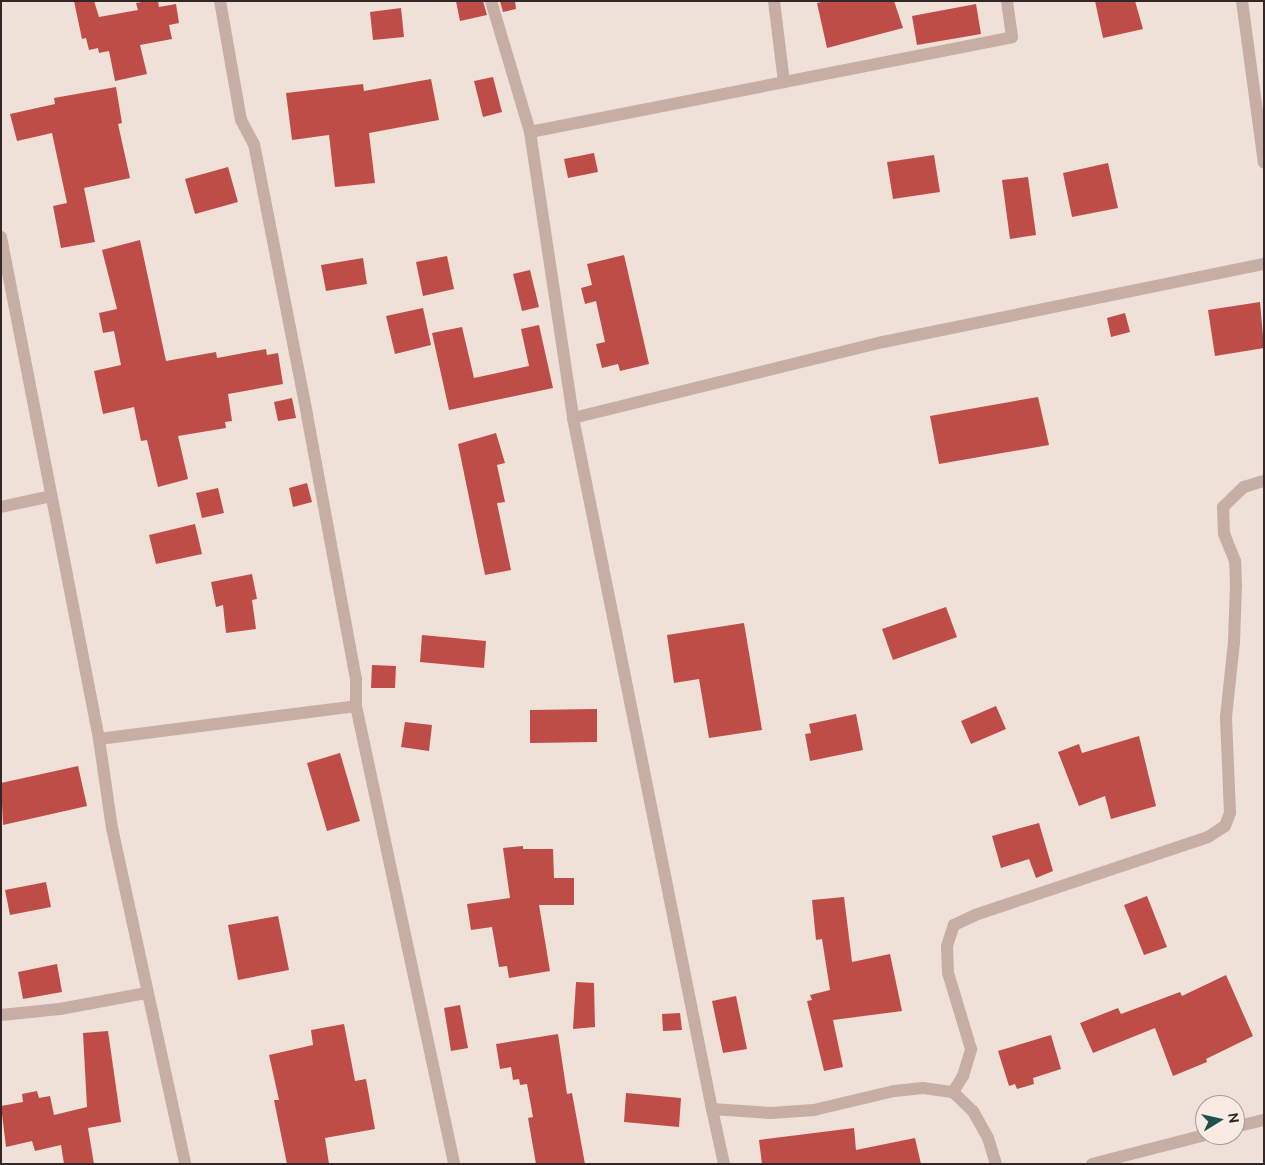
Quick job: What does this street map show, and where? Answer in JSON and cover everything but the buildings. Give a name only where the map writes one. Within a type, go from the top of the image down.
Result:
[{"type":"street","points":[[220,1],[242,120],[254,144],[309,424],[356,678],[356,706],[454,1164]]},
{"type":"street","points":[[491,1],[530,132],[573,418],[724,1164]]},
{"type":"street","points":[[774,1],[784,82]]},
{"type":"street","points":[[530,132],[1012,37],[1007,1]]},
{"type":"street","points":[[1242,1],[1264,164]]},
{"type":"street","points":[[1,237],[99,739],[112,828],[146,993],[185,1164]]},
{"type":"street","points":[[573,418],[883,342],[1264,264]]},
{"type":"street","points":[[953,1092],[963,1076],[971,1049],[948,973],[947,946],[954,925],[975,915],[1208,837],[1225,826],[1230,813],[1226,717],[1234,642],[1236,586],[1235,562],[1224,534],[1223,506],[1244,488],[1264,482]]},
{"type":"street","points":[[1,507],[51,496]]},
{"type":"street","points":[[99,739],[356,706]]},
{"type":"street","points":[[1,1015],[60,1009],[146,993]]},
{"type":"street","points":[[712,1109],[771,1113],[814,1110],[894,1091],[923,1088],[953,1092],[973,1111],[988,1138],[996,1164]]},
{"type":"street","points":[[1245,1125],[1264,1120]]},
{"type":"street","points":[[1092,1164],[1195,1138]]}]
